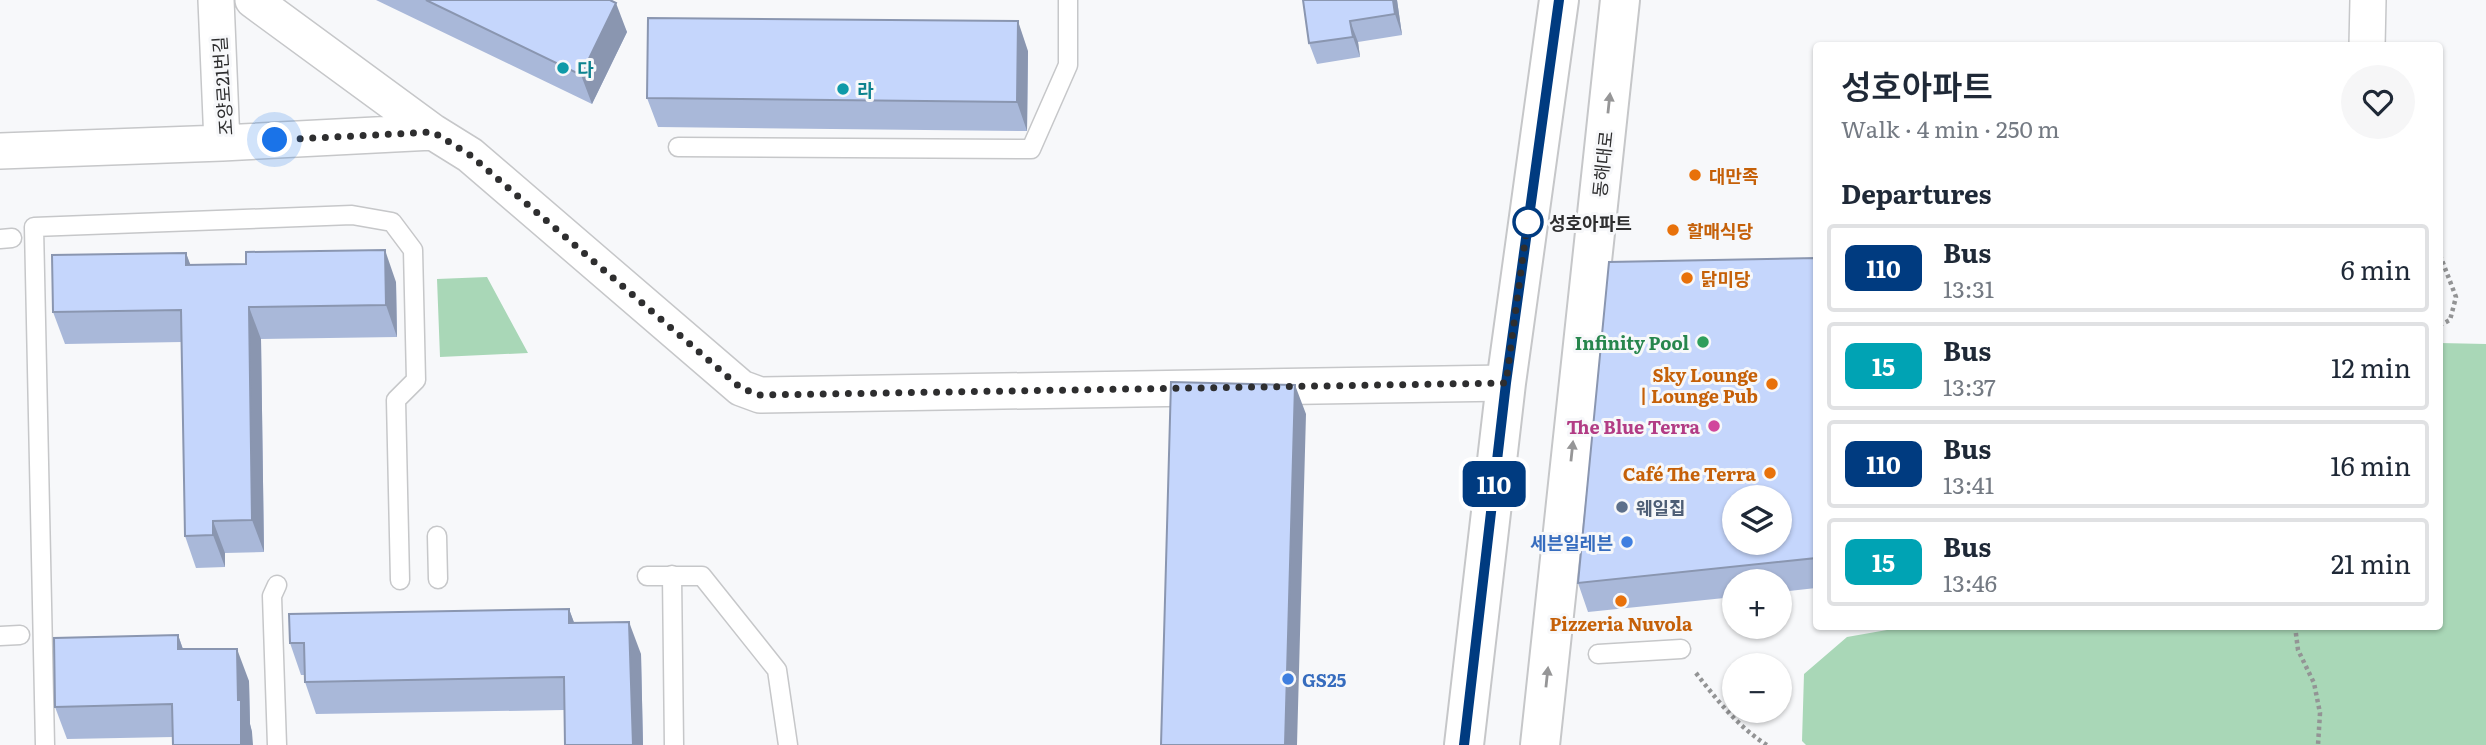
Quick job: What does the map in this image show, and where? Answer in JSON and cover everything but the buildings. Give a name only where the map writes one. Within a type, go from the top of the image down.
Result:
[{"type":"main road","points":[[1464,745],[1506,383],[1559,0]]},
{"type":"main road","name":"동해대로","points":[[1540,745],[1620,0]]},
{"type":"street","name":"조양로21번길","points":[[216,0],[222,143],[433,132]]},
{"type":"street","points":[[253,0],[433,132],[470,155],[741,388],[760,395],[1506,383]]},
{"type":"street","points":[[2367,42],[2368,0]]},
{"type":"street","points":[[0,151],[222,143]]},
{"type":"lane","points":[[678,147],[1031,149],[1068,65],[1068,0]]},
{"type":"lane","points":[[44,745],[34,227],[352,215],[392,222],[414,250],[416,380],[396,400],[400,580]]},
{"type":"lane","points":[[437,536],[438,579]]},
{"type":"lane","points":[[672,575],[674,745]]},
{"type":"lane","points":[[647,576],[702,576],[777,670],[788,745]]},
{"type":"lane","points":[[277,586],[272,596],[277,745]]},
{"type":"lane","points":[[0,636],[20,635]]},
{"type":"lane","points":[[1598,654],[1681,649]]},
{"type":"path","points":[[2443,263],[2456,297],[2450,320],[2443,324]]},
{"type":"path","points":[[2296,630],[2298,650],[2314,683],[2320,713],[2319,745]]},
{"type":"path","points":[[1681,649],[1721,705],[1755,737],[1768,745]]},
{"type":"green space","points":[[487,277],[528,353],[440,357],[437,279]]},
{"type":"green space","points":[[2443,343],[2486,344],[2486,745],[1806,745],[1802,741],[1804,674],[1847,637],[1887,630],[2443,630]]},
{"type":"bus line","name":"110","points":[[1464,745],[1506,383],[1559,0]]},
{"type":"place","name":"다","points":[[563,68]]},
{"type":"place","name":"라","points":[[843,89]]},
{"type":"place","name":"대만족","points":[[1695,175]]},
{"type":"place","name":"성호아파트","points":[[1528,222]]},
{"type":"place","name":"할매식당","points":[[1673,230]]},
{"type":"place","name":"닭미당","points":[[1687,278]]},
{"type":"place","name":"Infinity Pool","points":[[1703,342]]},
{"type":"place","name":"Sky Lounge | Lounge Pub","points":[[1772,384]]},
{"type":"place","name":"The Blue Terra","points":[[1714,426]]},
{"type":"place","name":"Café The Terra","points":[[1770,473]]},
{"type":"place","name":"웨일집","points":[[1622,507]]},
{"type":"place","name":"세븐일레븐","points":[[1627,542]]},
{"type":"place","name":"Pizzeria Nuvola","points":[[1621,601]]},
{"type":"place","name":"GS25","points":[[1288,679]]},
{"type":"route","points":[[275,140],[433,132],[470,155],[741,388],[760,395],[1506,383],[1528,219],[1528,222]]}]
